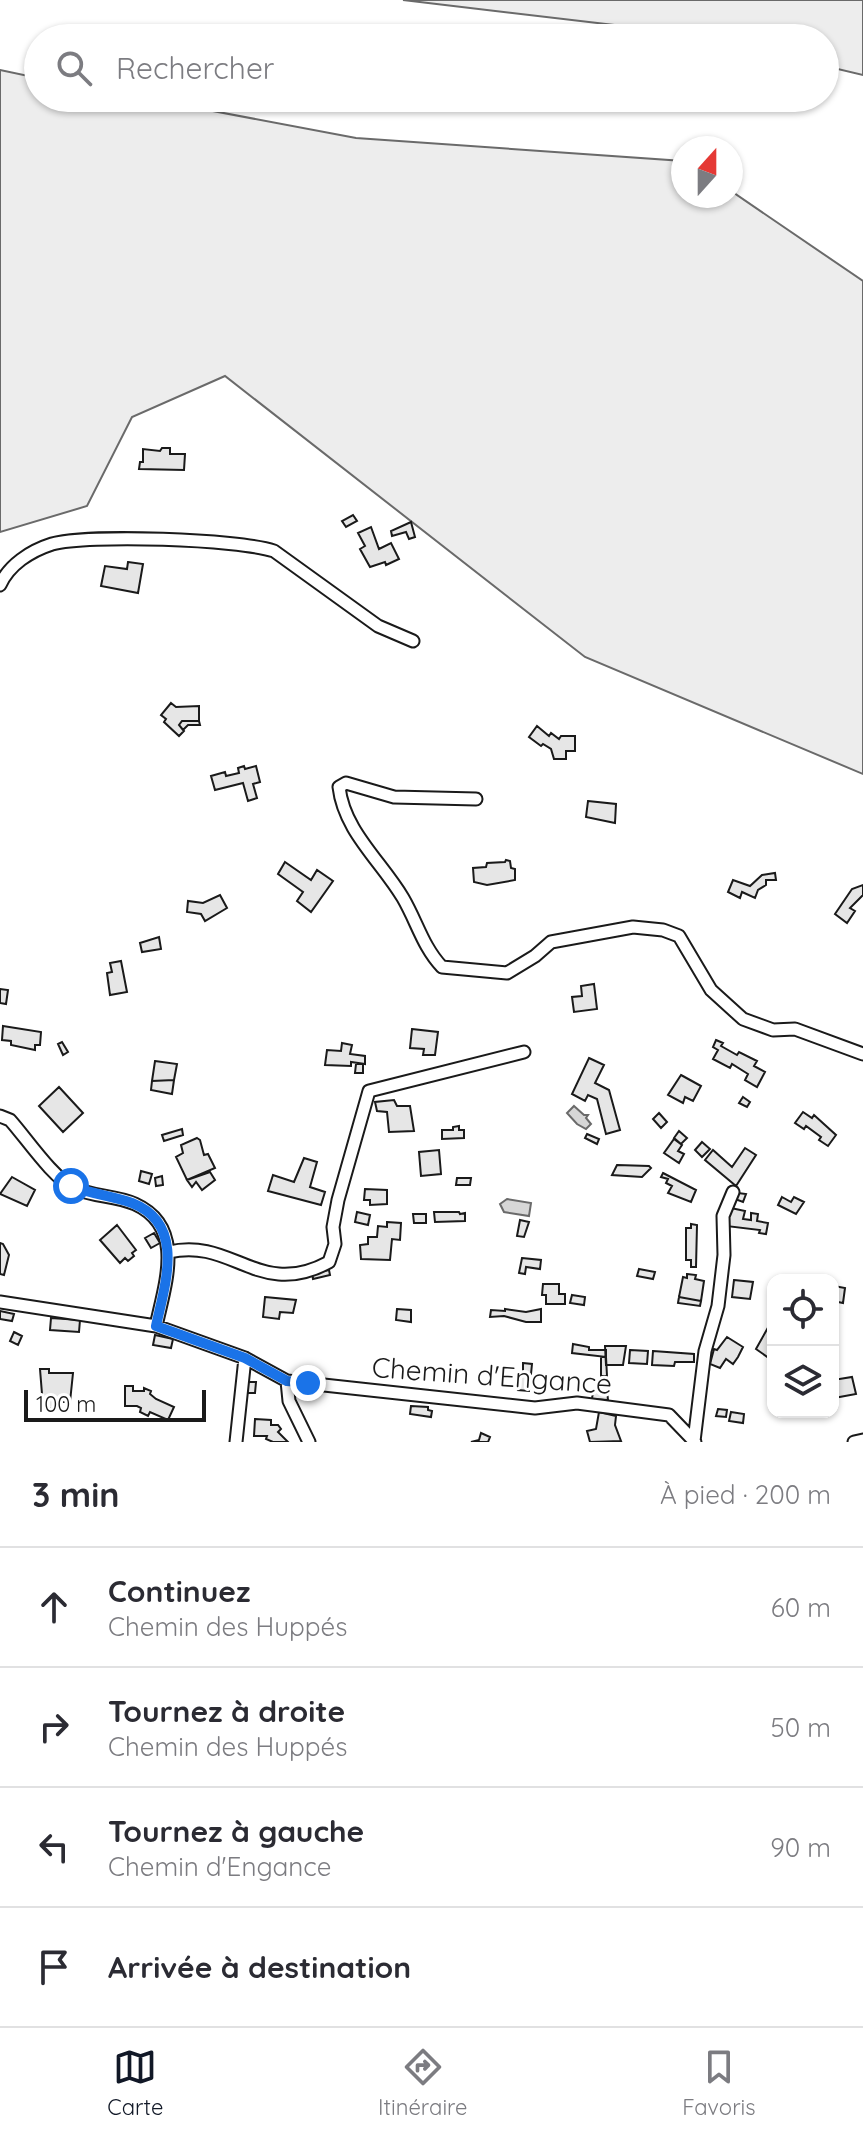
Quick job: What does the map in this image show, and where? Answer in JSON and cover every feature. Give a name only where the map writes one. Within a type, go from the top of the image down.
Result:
[{"type":"street","points":[[0,585],[6,573],[29,554],[52,544],[112,540],[260,546],[274,551],[378,626],[413,641]]},
{"type":"street","points":[[476,799],[394,797],[346,783],[339,787],[341,809],[403,898],[428,952],[442,967],[507,973],[551,942],[633,927],[663,930],[679,936],[711,990],[743,1019],[773,1030],[795,1029],[863,1054]]},
{"type":"street","points":[[169,1252],[183,1249],[214,1252],[266,1274],[279,1275],[310,1271],[329,1262],[335,1244],[333,1227],[338,1200],[369,1091],[524,1052]]},
{"type":"street","points":[[0,1116],[10,1120],[71,1186],[90,1194],[134,1204],[147,1212],[163,1229],[169,1252],[156,1326]]},
{"type":"street","points":[[695,1442],[705,1351],[718,1306],[724,1255],[723,1216],[733,1192]]},
{"type":"street","name":"Chemin d'Engance","points":[[0,1302],[156,1326],[245,1358],[287,1381],[535,1408],[577,1403],[669,1415],[695,1442]]},
{"type":"street","points":[[236,1442],[245,1358]]},
{"type":"street","points":[[287,1381],[289,1401],[309,1442]]},
{"type":"street","points":[[854,1442],[863,1440]]},
{"type":"shaded area","points":[[403,0],[863,0],[863,75],[839,69],[839,24],[606,24]]},
{"type":"shaded area","points":[[0,70],[24,75],[24,112],[218,112],[356,138],[671,160],[671,208],[743,208],[743,199],[863,281],[863,774],[585,657],[225,376],[132,417],[87,506],[0,532]]},
{"type":"shaded area","points":[[574,1106],[588,1115],[586,1118],[591,1124],[586,1129],[567,1113]]},
{"type":"shaded area","points":[[507,1199],[531,1203],[529,1216],[504,1212],[500,1204]]},
{"type":"building","points":[[170,448],[170,454],[185,454],[184,470],[139,469],[140,462],[143,462],[143,449],[160,451]]},
{"type":"building","points":[[353,515],[357,521],[346,527],[342,521]]},
{"type":"building","points":[[411,522],[415,537],[409,539],[406,532],[392,536],[391,531]]},
{"type":"building","points":[[371,527],[379,549],[391,543],[399,559],[370,567],[360,549],[365,546],[358,533]]},
{"type":"building","points":[[128,562],[143,564],[138,593],[101,586],[105,566],[127,569]]},
{"type":"building","points":[[171,703],[176,707],[199,706],[199,721],[182,721],[179,725],[184,731],[179,736],[161,715]]},
{"type":"building","points":[[182,721],[199,721],[200,725],[188,725],[183,730],[179,725]]},
{"type":"building","points":[[537,726],[549,736],[551,733],[559,739],[561,736],[575,736],[575,751],[566,751],[566,759],[554,759],[551,749],[529,737]]},
{"type":"building","points":[[244,766],[245,769],[256,766],[260,782],[253,784],[257,798],[248,801],[243,783],[215,790],[211,776],[225,772],[226,776],[239,773],[238,768]]},
{"type":"building","points":[[588,801],[616,804],[615,823],[586,817]]},
{"type":"building","points":[[506,860],[515,869],[515,880],[487,885],[474,882],[473,868]]},
{"type":"building","points":[[285,862],[311,880],[317,870],[333,881],[311,912],[297,901],[303,892],[278,874]]},
{"type":"building","points":[[775,873],[776,880],[766,880],[766,885],[758,890],[755,898],[742,892],[740,898],[728,892],[733,880],[750,886],[762,875]]},
{"type":"building","points":[[863,885],[863,895],[850,908],[855,911],[847,923],[835,914],[852,889]]},
{"type":"building","points":[[220,895],[227,908],[205,921],[201,914],[187,912],[188,901],[203,903]]},
{"type":"building","points":[[159,937],[161,949],[142,952],[140,943]]},
{"type":"building","points":[[121,961],[127,992],[110,995],[107,973],[112,972],[110,963]]},
{"type":"building","points":[[594,984],[597,1009],[574,1012],[572,997],[582,996],[581,986]]},
{"type":"building","points":[[0,989],[8,990],[6,1004],[0,1003]]},
{"type":"building","points":[[3,1026],[41,1032],[40,1045],[35,1045],[35,1050],[11,1045],[11,1041],[2,1040]]},
{"type":"building","points":[[412,1029],[438,1032],[435,1055],[423,1055],[424,1049],[410,1048]]},
{"type":"building","points":[[716,1040],[737,1055],[739,1052],[757,1061],[754,1066],[765,1072],[757,1087],[745,1080],[748,1074],[732,1064],[730,1068],[713,1059],[718,1050],[713,1047]]},
{"type":"building","points":[[62,1042],[68,1052],[63,1055],[58,1044]]},
{"type":"building","points":[[342,1043],[352,1045],[350,1054],[365,1056],[365,1064],[325,1065],[327,1050],[341,1051]]},
{"type":"building","points":[[589,1058],[604,1065],[595,1083],[609,1090],[620,1130],[606,1134],[597,1099],[588,1095],[585,1101],[572,1094]]},
{"type":"building","points":[[155,1061],[177,1064],[174,1080],[152,1081]]},
{"type":"building","points":[[356,1064],[363,1064],[363,1073],[355,1073]]},
{"type":"building","points":[[681,1075],[701,1086],[693,1101],[685,1097],[683,1103],[668,1095]]},
{"type":"building","points":[[174,1080],[172,1094],[151,1090],[152,1081]]},
{"type":"building","points":[[59,1087],[83,1113],[63,1132],[39,1106]]},
{"type":"building","points":[[743,1097],[750,1102],[747,1107],[739,1103]]},
{"type":"building","points":[[394,1100],[397,1106],[410,1106],[414,1131],[389,1132],[387,1112],[377,1111],[375,1102]]},
{"type":"building","points":[[803,1112],[812,1118],[814,1115],[836,1135],[828,1146],[806,1126],[804,1129],[795,1123]]},
{"type":"building","points":[[659,1113],[667,1122],[661,1128],[653,1119]]},
{"type":"building","points":[[459,1126],[459,1130],[464,1130],[464,1138],[442,1139],[442,1130],[453,1130],[453,1127]]},
{"type":"building","points":[[182,1129],[183,1135],[164,1141],[162,1135]]},
{"type":"building","points":[[679,1131],[687,1138],[681,1144],[674,1138]]},
{"type":"building","points":[[587,1134],[599,1139],[597,1144],[585,1138]]},
{"type":"building","points":[[197,1138],[204,1155],[208,1154],[215,1168],[187,1180],[176,1157],[183,1153],[181,1145]]},
{"type":"building","points":[[674,1139],[682,1145],[678,1151],[684,1154],[679,1163],[664,1153]]},
{"type":"building","points":[[702,1142],[710,1149],[702,1157],[695,1150]]},
{"type":"building","points":[[745,1148],[756,1155],[736,1186],[705,1160],[713,1150],[732,1167]]},
{"type":"building","points":[[439,1150],[441,1174],[421,1176],[419,1152]]},
{"type":"building","points":[[304,1158],[317,1162],[310,1187],[325,1192],[321,1205],[268,1191],[273,1175],[294,1182]]},
{"type":"building","points":[[617,1165],[651,1168],[642,1177],[612,1175]]},
{"type":"building","points":[[141,1171],[152,1174],[149,1184],[139,1181]]},
{"type":"building","points":[[210,1172],[215,1180],[202,1190],[196,1182],[192,1187],[187,1180]]},
{"type":"building","points":[[663,1173],[696,1190],[691,1202],[668,1193],[672,1186],[666,1183],[668,1179],[661,1177]]},
{"type":"building","points":[[162,1176],[163,1185],[156,1186],[155,1178]]},
{"type":"building","points":[[12,1177],[35,1190],[27,1206],[0,1194]]},
{"type":"building","points":[[457,1178],[471,1178],[470,1185],[456,1185]]},
{"type":"building","points":[[365,1189],[387,1190],[387,1204],[370,1205],[370,1200],[364,1200]]},
{"type":"building","points":[[738,1193],[746,1194],[743,1202],[735,1199]]},
{"type":"building","points":[[782,1197],[791,1202],[794,1197],[804,1202],[796,1214],[778,1205]]},
{"type":"building","points":[[731,1208],[745,1211],[743,1219],[751,1220],[751,1213],[758,1214],[757,1221],[768,1223],[766,1234],[759,1233],[760,1230],[726,1226]]},
{"type":"building","points":[[357,1212],[370,1215],[368,1225],[355,1222]]},
{"type":"building","points":[[434,1212],[465,1213],[465,1221],[435,1222]]},
{"type":"building","points":[[413,1214],[426,1214],[426,1223],[414,1223]]},
{"type":"building","points":[[520,1220],[529,1222],[524,1237],[517,1236]]},
{"type":"building","points":[[387,1222],[401,1223],[400,1240],[392,1239],[390,1260],[361,1259],[360,1245],[368,1244],[368,1237],[377,1237],[378,1226],[387,1227]]},
{"type":"building","points":[[691,1224],[697,1225],[696,1267],[691,1267],[691,1260],[686,1260],[686,1228],[691,1228]]},
{"type":"building","points":[[117,1225],[136,1250],[128,1261],[125,1258],[120,1263],[100,1240]]},
{"type":"building","points":[[154,1233],[160,1243],[151,1248],[145,1238]]},
{"type":"building","points":[[0,1243],[9,1255],[4,1275],[0,1274]]},
{"type":"building","points":[[522,1258],[541,1260],[540,1269],[526,1267],[525,1274],[519,1273]]},
{"type":"building","points":[[639,1269],[655,1272],[653,1279],[637,1276]]},
{"type":"building","points":[[329,1270],[330,1275],[313,1279],[312,1273]]},
{"type":"building","points":[[687,1274],[696,1275],[695,1279],[704,1281],[701,1301],[679,1297],[683,1277],[687,1278]]},
{"type":"building","points":[[734,1280],[753,1282],[750,1299],[732,1297]]},
{"type":"building","points":[[543,1284],[559,1284],[559,1294],[565,1294],[565,1304],[546,1304],[546,1295],[542,1295]]},
{"type":"building","points":[[839,1287],[845,1288],[843,1303],[839,1302]]},
{"type":"building","points":[[572,1295],[585,1297],[584,1305],[570,1303]]},
{"type":"building","points":[[265,1297],[296,1300],[293,1313],[280,1312],[279,1319],[263,1317]]},
{"type":"building","points":[[679,1297],[701,1301],[700,1306],[678,1303]]},
{"type":"building","points":[[397,1309],[411,1310],[411,1322],[396,1320]]},
{"type":"building","points":[[541,1309],[541,1322],[490,1317],[491,1310],[526,1312]]},
{"type":"building","points":[[0,1311],[14,1314],[12,1321],[0,1319]]},
{"type":"building","points":[[51,1318],[80,1320],[79,1332],[50,1330]]},
{"type":"building","points":[[767,1329],[767,1357],[756,1349]]},
{"type":"building","points":[[14,1332],[22,1336],[18,1345],[10,1341]]},
{"type":"building","points":[[155,1335],[173,1339],[171,1348],[153,1345]]},
{"type":"building","points":[[727,1337],[743,1347],[738,1357],[733,1364],[726,1359],[720,1368],[710,1364],[714,1349],[717,1350]]},
{"type":"building","points":[[573,1344],[589,1347],[589,1350],[606,1350],[606,1357],[572,1353]]},
{"type":"building","points":[[605,1346],[626,1346],[623,1365],[606,1365]]},
{"type":"building","points":[[630,1350],[648,1351],[647,1364],[629,1363]]},
{"type":"building","points":[[653,1351],[694,1354],[694,1362],[675,1362],[674,1366],[652,1365]]},
{"type":"building","points":[[601,1357],[606,1357],[607,1376],[601,1376]]},
{"type":"building","points":[[523,1363],[532,1364],[531,1374],[523,1372]]},
{"type":"building","points":[[40,1369],[49,1369],[49,1373],[73,1373],[70,1402],[53,1402],[53,1408],[39,1408],[39,1395],[42,1394]]},
{"type":"building","points":[[520,1375],[530,1376],[529,1391],[518,1390]]},
{"type":"building","points":[[852,1377],[856,1394],[839,1397],[839,1379]]},
{"type":"building","points":[[246,1382],[256,1382],[255,1393],[246,1393]]},
{"type":"building","points":[[125,1386],[133,1386],[133,1391],[144,1391],[144,1388],[151,1391],[150,1394],[156,1399],[174,1407],[168,1420],[150,1412],[148,1416],[140,1412],[141,1408],[137,1406],[125,1406]]},
{"type":"building","points":[[593,1391],[607,1391],[608,1400],[592,1399]]},
{"type":"building","points":[[411,1406],[428,1407],[432,1411],[431,1417],[410,1414]]},
{"type":"building","points":[[718,1409],[727,1410],[726,1417],[716,1416]]},
{"type":"building","points":[[599,1412],[616,1416],[615,1425],[621,1441],[590,1442],[587,1431],[596,1429]]},
{"type":"building","points":[[731,1412],[744,1414],[743,1423],[729,1421]]},
{"type":"building","points":[[255,1419],[271,1420],[271,1425],[278,1425],[281,1429],[278,1432],[288,1442],[273,1442],[266,1439],[267,1436],[254,1436]]},
{"type":"building","points":[[481,1433],[490,1437],[488,1442],[471,1442],[479,1440]]},
{"type":"route","points":[[71,1186],[90,1194],[134,1204],[156,1219],[163,1229],[169,1252],[156,1326],[245,1358],[287,1381],[308,1383]]}]
